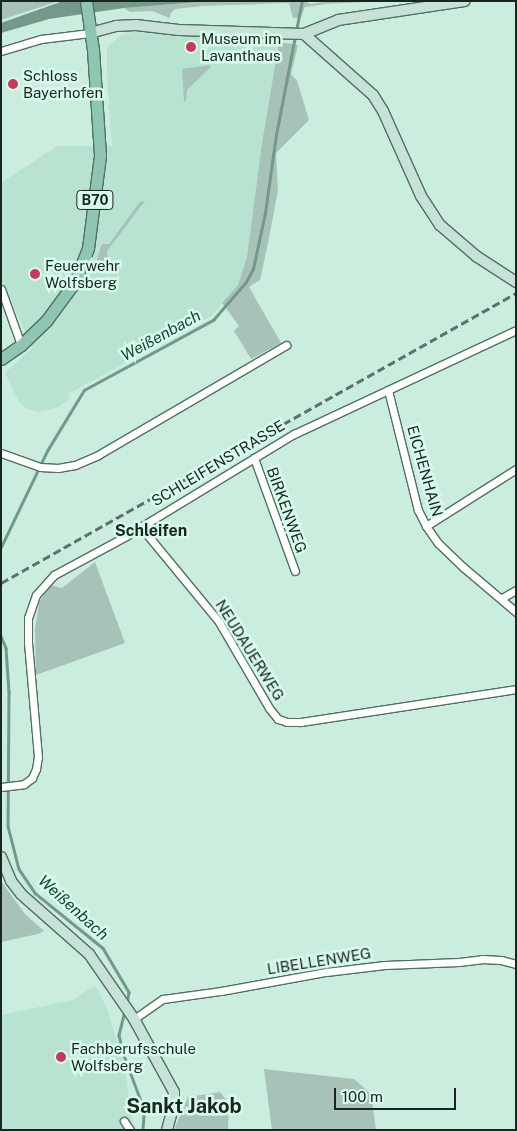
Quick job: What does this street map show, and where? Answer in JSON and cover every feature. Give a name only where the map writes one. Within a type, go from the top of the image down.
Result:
[{"type":"main road","name":"B70","points":[[1,359],[21,345],[46,321],[65,297],[74,283],[88,248],[100,156],[90,27],[86,1]]},
{"type":"main road","points":[[90,27],[136,25],[179,30],[304,34],[338,20],[465,1]]},
{"type":"main road","points":[[304,34],[373,95],[383,111],[421,196],[440,225],[476,256],[516,282]]},
{"type":"main road","points":[[1,857],[11,881],[21,894],[89,954],[132,1016],[174,1092],[174,1104],[167,1130]]},
{"type":"street","points":[[1,51],[90,27]]},
{"type":"street","points":[[1,289],[21,345]]},
{"type":"street","name":"SCHLEIFENSTRASSE","points":[[1,787],[14,787],[24,784],[32,778],[38,757],[28,643],[28,618],[32,603],[40,588],[54,575],[294,434],[516,330]]},
{"type":"street","points":[[1,453],[31,464],[49,468],[75,465],[98,455],[286,345]]},
{"type":"street","name":"EICHENHAIN","points":[[388,390],[418,510],[426,526],[438,543],[463,567],[502,598],[516,612]]},
{"type":"street","name":"BIRKENWEG","points":[[254,458],[295,571]]},
{"type":"street","points":[[426,526],[516,469]]},
{"type":"street","name":"NEUDAUERWEG","points":[[140,526],[219,622],[269,708],[278,718],[287,722],[301,722],[516,689]]},
{"type":"street","points":[[502,598],[516,590]]},
{"type":"street","name":"LIBELLENWEG","points":[[132,1016],[163,999],[221,992],[326,972],[385,965],[482,959],[501,960],[516,964]]},
{"type":"street","points":[[124,1121],[130,1130]]},
{"type":"shaded area","points":[[1,1],[59,1],[1,20]]},
{"type":"shaded area","points":[[63,1],[211,1],[124,8],[49,19],[1,33],[1,23]]},
{"type":"shaded area","points":[[211,1],[304,1],[311,4],[327,1],[384,1],[305,7],[301,17],[293,18],[289,3],[203,6],[175,9],[171,13],[170,18],[152,11],[130,12],[124,8]]},
{"type":"shaded area","points":[[133,32],[279,42],[262,143],[247,257],[238,285],[211,316],[68,394],[70,399],[56,408],[38,412],[25,408],[18,400],[5,373],[32,348],[1,279],[1,183],[57,146],[112,146],[107,48],[121,35]]},
{"type":"shaded area","points":[[279,42],[298,45],[291,74],[297,81],[309,120],[276,153],[278,190],[268,243],[260,280],[249,287],[281,343],[251,359],[234,331],[239,326],[222,303],[238,285],[247,257],[262,143]]},
{"type":"shaded area","points":[[210,65],[211,67],[187,90],[186,101],[184,101],[182,69]]},
{"type":"shaded area","points":[[145,201],[107,251],[108,266],[94,269],[102,244],[109,244],[140,202]]},
{"type":"shaded area","points":[[95,562],[125,643],[36,675],[35,630],[39,603],[50,585],[62,588]]},
{"type":"shaded area","points":[[1,881],[25,914],[44,931],[1,942]]},
{"type":"shaded area","name":"Fachberufsschule Wolfsberg","points":[[95,985],[107,1008],[125,1069],[133,1130],[1,1130],[1,1015],[73,1000]]},
{"type":"shaded area","points":[[264,1069],[354,1079],[371,1094],[376,1130],[272,1130]]},
{"type":"shaded area","points":[[220,1092],[229,1103],[228,1130],[174,1130],[188,1097]]},
{"type":"waterway","name":"Weißenbach","points":[[296,31],[302,1]]},
{"type":"waterway","name":"Weißenbach","points":[[1,547],[47,451],[84,390],[213,320],[246,282],[253,269],[265,213],[276,135],[295,36]]},
{"type":"waterway","name":"Weißenbach","points":[[1,636],[6,648],[9,692],[8,826],[19,869],[35,893],[103,948],[129,992],[127,1004]]},
{"type":"waterway","name":"Weißenbach","points":[[125,1011],[119,1035],[123,1053],[141,1101],[144,1115],[143,1130]]},
{"type":"railway","points":[[1,583],[516,293]]},
{"type":"place","name":"Museum im Lavanthaus","points":[[191,47]]},
{"type":"place","name":"Schloss Bayerhofen","points":[[13,84]]},
{"type":"place","name":"Feuerwehr Wolfsberg","points":[[35,274]]},
{"type":"place","name":"Fachberufsschule Wolfsberg","points":[[61,1057]]},
{"type":"district","name":"Schleifen","points":[[151,531]]},
{"type":"district","name":"Sankt Jakob","points":[[184,1106]]}]
